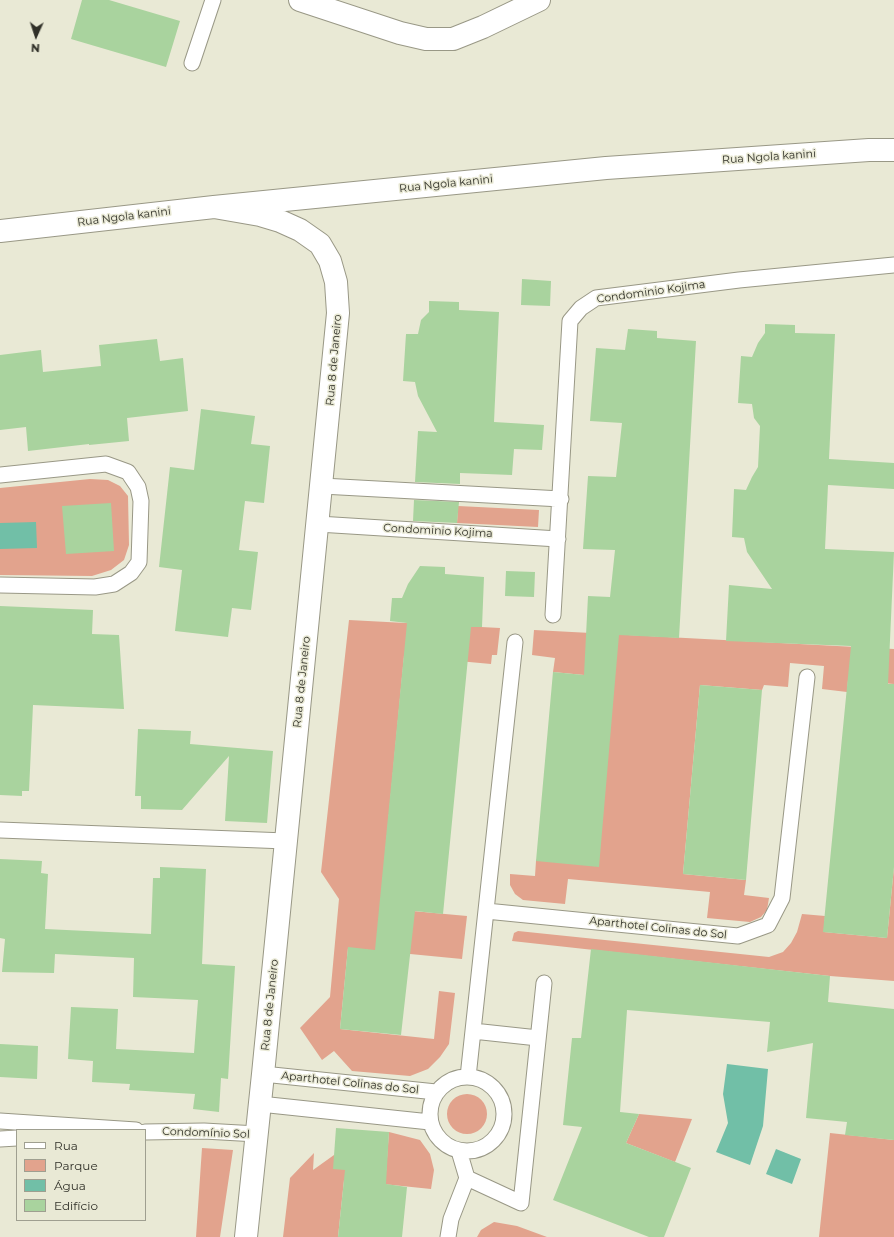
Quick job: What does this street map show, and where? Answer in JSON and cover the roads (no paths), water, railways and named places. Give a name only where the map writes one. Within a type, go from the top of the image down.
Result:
[{"type":"street","points":[[300,0],[400,33],[426,39],[453,39],[539,0]]},
{"type":"street","points":[[869,150],[894,138]]},
{"type":"street","name":"Rua Ngola kanini","points":[[0,231],[214,207],[606,168],[869,150],[894,150]]},
{"type":"street","name":"Rua 8 de Janeiro","points":[[214,207],[260,215],[280,221],[300,230],[320,244],[330,261],[336,282],[338,313],[322,486],[246,1237]]},
{"type":"lane","points":[[192,63],[212,0]]},
{"type":"lane","name":"Condominio Kojima","points":[[553,615],[570,321],[581,308],[596,298],[739,280],[894,265]]},
{"type":"lane","points":[[0,475],[106,464],[128,472],[138,487],[141,502],[139,562],[131,573],[114,584],[95,587],[0,585]]},
{"type":"lane","points":[[322,486],[560,498]]},
{"type":"lane","name":"Condominio Kojima","points":[[318,524],[558,539]]},
{"type":"lane","points":[[468,1077],[515,642]]},
{"type":"lane","name":"Aparthotel Colinas do Sol","points":[[486,910],[738,936],[768,925],[782,898],[807,677]]},
{"type":"lane","points":[[0,830],[286,841]]},
{"type":"lane","points":[[467,1178],[521,1203],[544,984]]},
{"type":"lane","points":[[473,1031],[538,1038]]},
{"type":"lane","name":"Aparthotel Colinas do Sol","points":[[263,1074],[436,1092],[430,1104],[429,1117],[432,1128],[438,1139],[448,1147],[459,1151]]},
{"type":"lane","points":[[436,1092],[444,1084],[455,1079],[468,1077],[480,1080],[491,1086],[499,1096],[504,1107],[504,1120],[500,1131],[493,1141],[483,1148],[471,1151],[459,1151],[467,1178],[451,1219],[448,1237]]},
{"type":"lane","points":[[260,1104],[430,1122]]},
{"type":"lane","points":[[0,1121],[121,1129]]},
{"type":"lane","name":"Condomínio Sol","points":[[149,1131],[204,1131],[257,1134]]},
{"type":"lane","points":[[0,1138],[16,1138]]},
{"type":"water","points":[[36,522],[37,548],[0,549],[0,523]]},
{"type":"water","points":[[727,1064],[768,1069],[763,1126],[750,1165],[716,1152],[728,1123],[723,1094]]},
{"type":"water","points":[[776,1149],[801,1159],[792,1184],[766,1174]]}]
